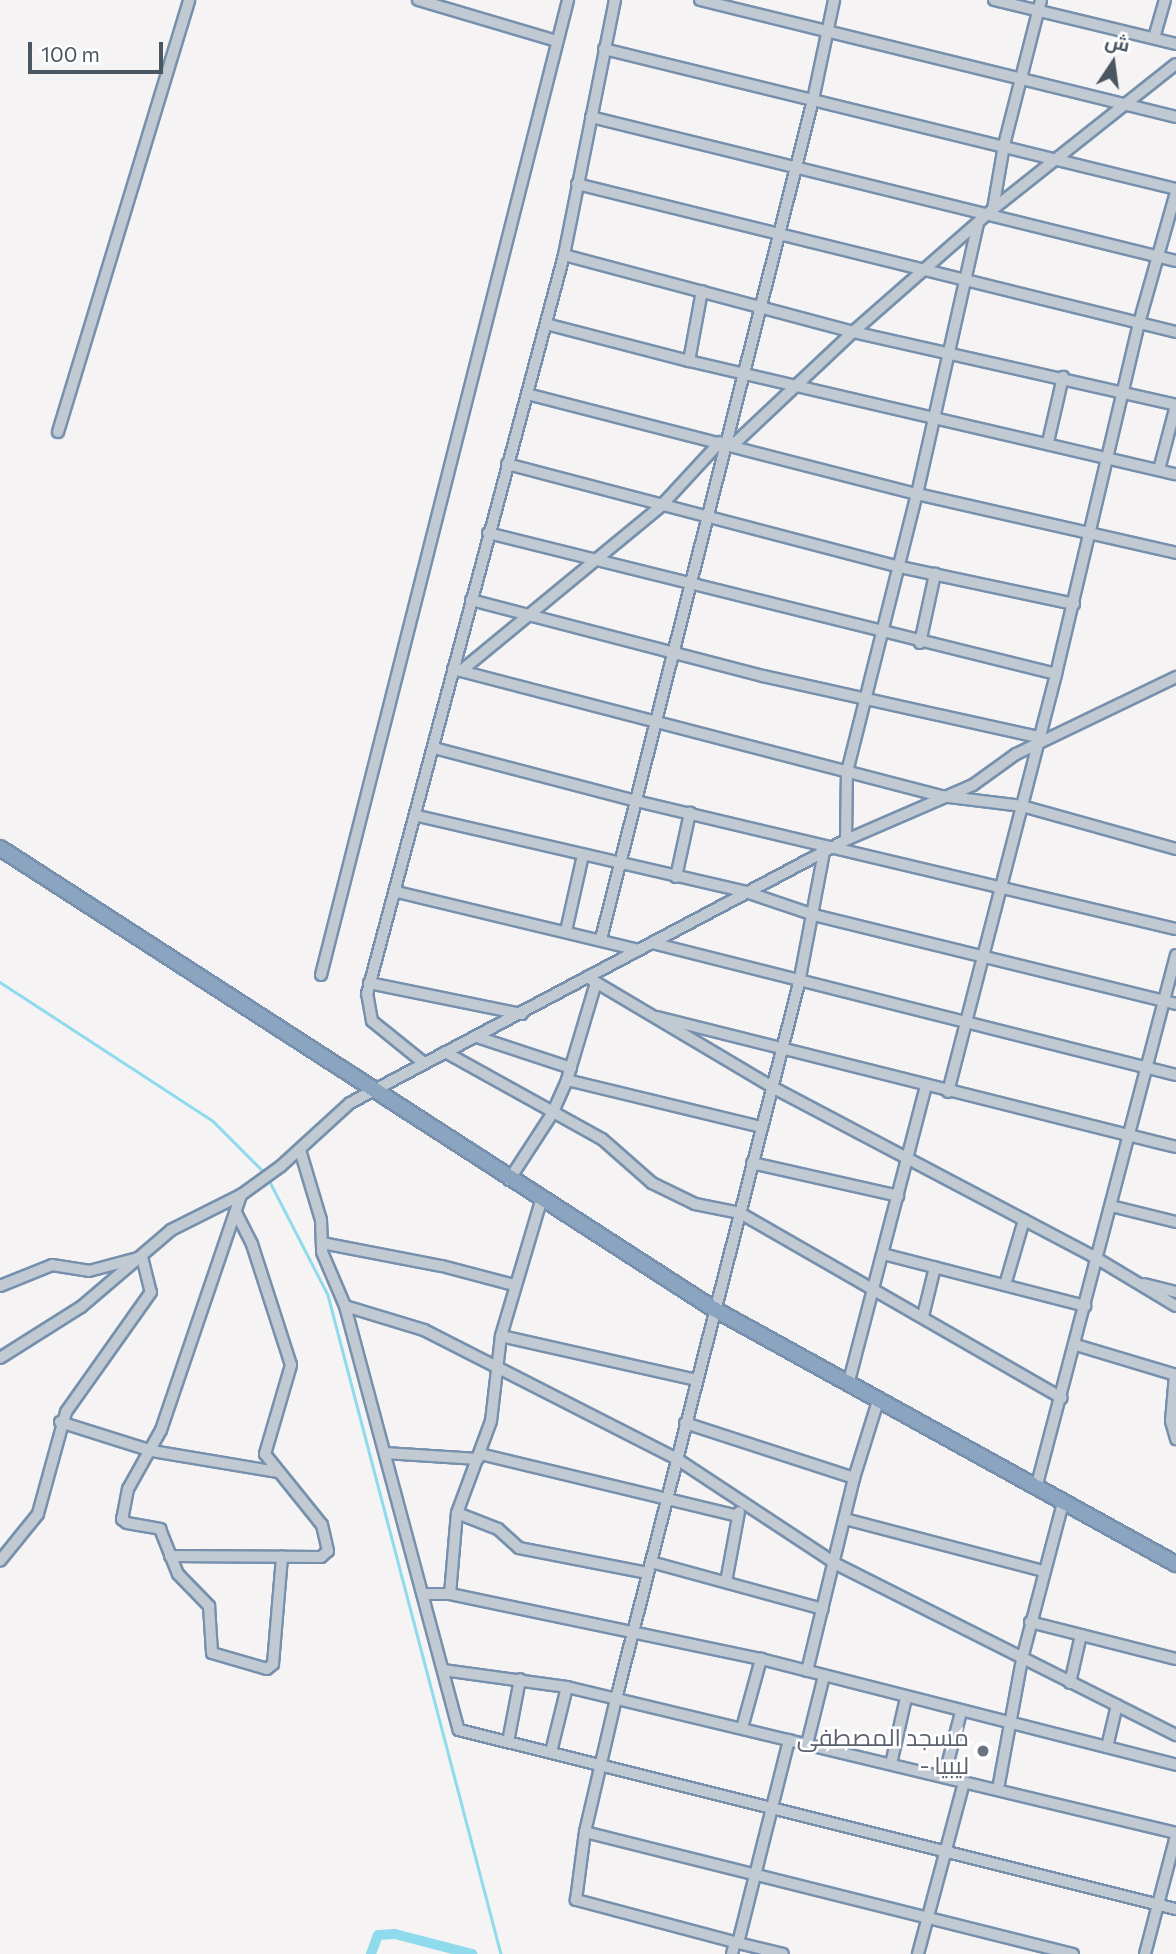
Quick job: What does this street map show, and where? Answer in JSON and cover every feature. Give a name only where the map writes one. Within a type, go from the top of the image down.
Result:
[{"type":"highway","points":[[0,848],[541,1201],[714,1309],[1176,1564]]},
{"type":"street","points":[[58,432],[189,0]]},
{"type":"street","points":[[418,0],[556,41]]},
{"type":"street","points":[[320,975],[568,0]]},
{"type":"street","points":[[424,1063],[372,1021],[366,1004],[369,983],[418,816],[434,747],[457,670],[488,533],[564,256],[615,0]]},
{"type":"street","points":[[700,0],[1176,117]]},
{"type":"street","points":[[601,939],[673,653],[704,517],[726,444],[813,100],[834,0]]},
{"type":"street","points":[[994,0],[1176,44]]},
{"type":"street","points":[[990,213],[1019,80],[1041,0]]},
{"type":"street","points":[[1154,38],[1165,0]]},
{"type":"street","points":[[604,49],[1004,145],[1176,190],[1139,323],[1074,604],[948,1092]]},
{"type":"street","points":[[457,670],[529,615],[661,506],[726,444],[1053,158],[1176,64]]},
{"type":"street","points":[[591,117],[796,164],[1176,261]]},
{"type":"street","points":[[578,184],[1176,332]]},
{"type":"street","points":[[841,843],[847,772],[900,567],[978,224]]},
{"type":"street","points":[[564,256],[702,290],[853,332],[1063,377],[1176,405],[1159,470]]},
{"type":"street","points":[[689,361],[702,290]]},
{"type":"street","points":[[546,324],[744,375],[1048,442],[1176,474]]},
{"type":"street","points":[[1048,442],[1063,377]]},
{"type":"street","points":[[527,394],[917,494],[1176,553]]},
{"type":"street","points":[[507,464],[900,567],[1074,604]]},
{"type":"street","points":[[488,533],[592,561],[690,582],[883,634],[1056,674]]},
{"type":"street","points":[[920,643],[935,575]]},
{"type":"street","points":[[471,600],[673,653],[1039,740]]},
{"type":"street","points":[[457,670],[941,796],[1022,806],[1176,849]]},
{"type":"street","points":[[0,1358],[80,1307],[171,1230],[241,1195],[300,1150],[345,1107],[841,843],[941,796],[973,785],[1039,740],[1176,677]]},
{"type":"street","points":[[434,747],[636,801],[841,843],[1001,887],[1176,929]]},
{"type":"street","points":[[676,877],[690,813]]},
{"type":"street","points":[[418,816],[746,892],[814,915],[1176,1004]]},
{"type":"street","points":[[783,1954],[580,1904],[575,1896],[585,1832],[616,1699],[762,1127],[779,1050],[799,983],[824,852]]},
{"type":"street","points":[[566,931],[583,855]]},
{"type":"street","points":[[397,892],[638,950]]},
{"type":"street","points":[[652,943],[799,983],[1176,1074]]},
{"type":"street","points":[[1036,1488],[1076,1345],[1176,955]]},
{"type":"street","points":[[587,977],[772,1087],[1098,1259],[1176,1306]]},
{"type":"street","points":[[369,983],[523,1014]]},
{"type":"street","points":[[509,1180],[552,1114],[567,1080],[596,984]]},
{"type":"street","points":[[642,1012],[779,1050],[1176,1147]]},
{"type":"street","points":[[477,1037],[571,1068]]},
{"type":"street","points":[[444,1052],[601,1139],[652,1183],[695,1204],[740,1213],[874,1287],[1062,1398]]},
{"type":"street","points":[[567,1080],[762,1127]]},
{"type":"street","points":[[848,1385],[926,1086]]},
{"type":"street","points":[[300,1150],[319,1215],[322,1243],[332,1282],[345,1306],[425,1594],[459,1730],[601,1764],[773,1811],[1176,1909]]},
{"type":"street","points":[[752,1163],[898,1196]]},
{"type":"street","points":[[241,1195],[152,1451],[128,1489],[122,1519],[127,1524],[160,1529],[181,1578],[209,1606],[212,1653],[267,1669],[273,1664],[282,1556]]},
{"type":"street","points":[[450,1594],[457,1513],[496,1403],[496,1367],[501,1336],[541,1201]]},
{"type":"street","points":[[1111,1206],[1176,1222]]},
{"type":"street","points":[[170,1556],[324,1556],[329,1546],[307,1504],[265,1454],[265,1443],[291,1365],[252,1244],[236,1212]]},
{"type":"street","points":[[1005,1285],[1024,1220]]},
{"type":"street","points":[[322,1243],[442,1266],[514,1285]]},
{"type":"street","points":[[883,1254],[1085,1306]]},
{"type":"street","points":[[0,1286],[52,1265],[89,1270],[142,1257]]},
{"type":"street","points":[[0,1561],[38,1514],[61,1422],[102,1358],[151,1295],[142,1257]]},
{"type":"street","points":[[923,1316],[935,1268]]},
{"type":"street","points":[[1134,1281],[1176,1292]]},
{"type":"street","points":[[345,1306],[413,1325],[677,1459],[836,1564],[1022,1660],[1176,1735]]},
{"type":"street","points":[[501,1336],[696,1380]]},
{"type":"street","points":[[1076,1345],[1176,1375],[1171,1421],[1176,1439]]},
{"type":"street","points":[[807,1671],[836,1564],[854,1478],[878,1401]]},
{"type":"street","points":[[61,1422],[152,1451],[278,1472]]},
{"type":"street","points":[[685,1423],[854,1478]]},
{"type":"street","points":[[385,1453],[479,1456],[666,1502],[738,1516]]},
{"type":"street","points":[[726,1582],[742,1502]]},
{"type":"street","points":[[998,1789],[1030,1622],[1063,1503]]},
{"type":"street","points":[[457,1513],[498,1529],[519,1548],[648,1573]]},
{"type":"street","points":[[845,1519],[1043,1571]]},
{"type":"street","points":[[651,1562],[823,1609]]},
{"type":"street","points":[[425,1594],[450,1594],[761,1659],[1176,1765]]},
{"type":"street","points":[[1030,1622],[1176,1659]]},
{"type":"street","points":[[1070,1683],[1081,1635]]},
{"type":"street","points":[[742,1728],[761,1659]]},
{"type":"street","points":[[443,1670],[567,1687],[998,1789],[1176,1835],[1144,1954]]},
{"type":"street","points":[[807,1744],[824,1675]]},
{"type":"street","points":[[508,1742],[520,1679]]},
{"type":"street","points":[[551,1752],[567,1687]]},
{"type":"street","points":[[891,1764],[906,1698]]},
{"type":"street","points":[[1107,1747],[1117,1705]]},
{"type":"street","points":[[944,1777],[961,1712]]},
{"type":"street","points":[[732,1954],[773,1811],[789,1740]]},
{"type":"street","points":[[918,1954],[943,1852],[964,1782]]},
{"type":"street","points":[[585,1832],[1073,1954]]},
{"type":"waterway","points":[[0,982],[213,1121],[266,1174]]},
{"type":"waterway","points":[[269,1180],[328,1295],[501,1954]]},
{"type":"waterway","points":[[371,1954],[378,1935],[395,1934],[472,1954]]},
{"type":"place","name":"مسجد المصطفى - ليبيا","points":[[983,1751]]}]
